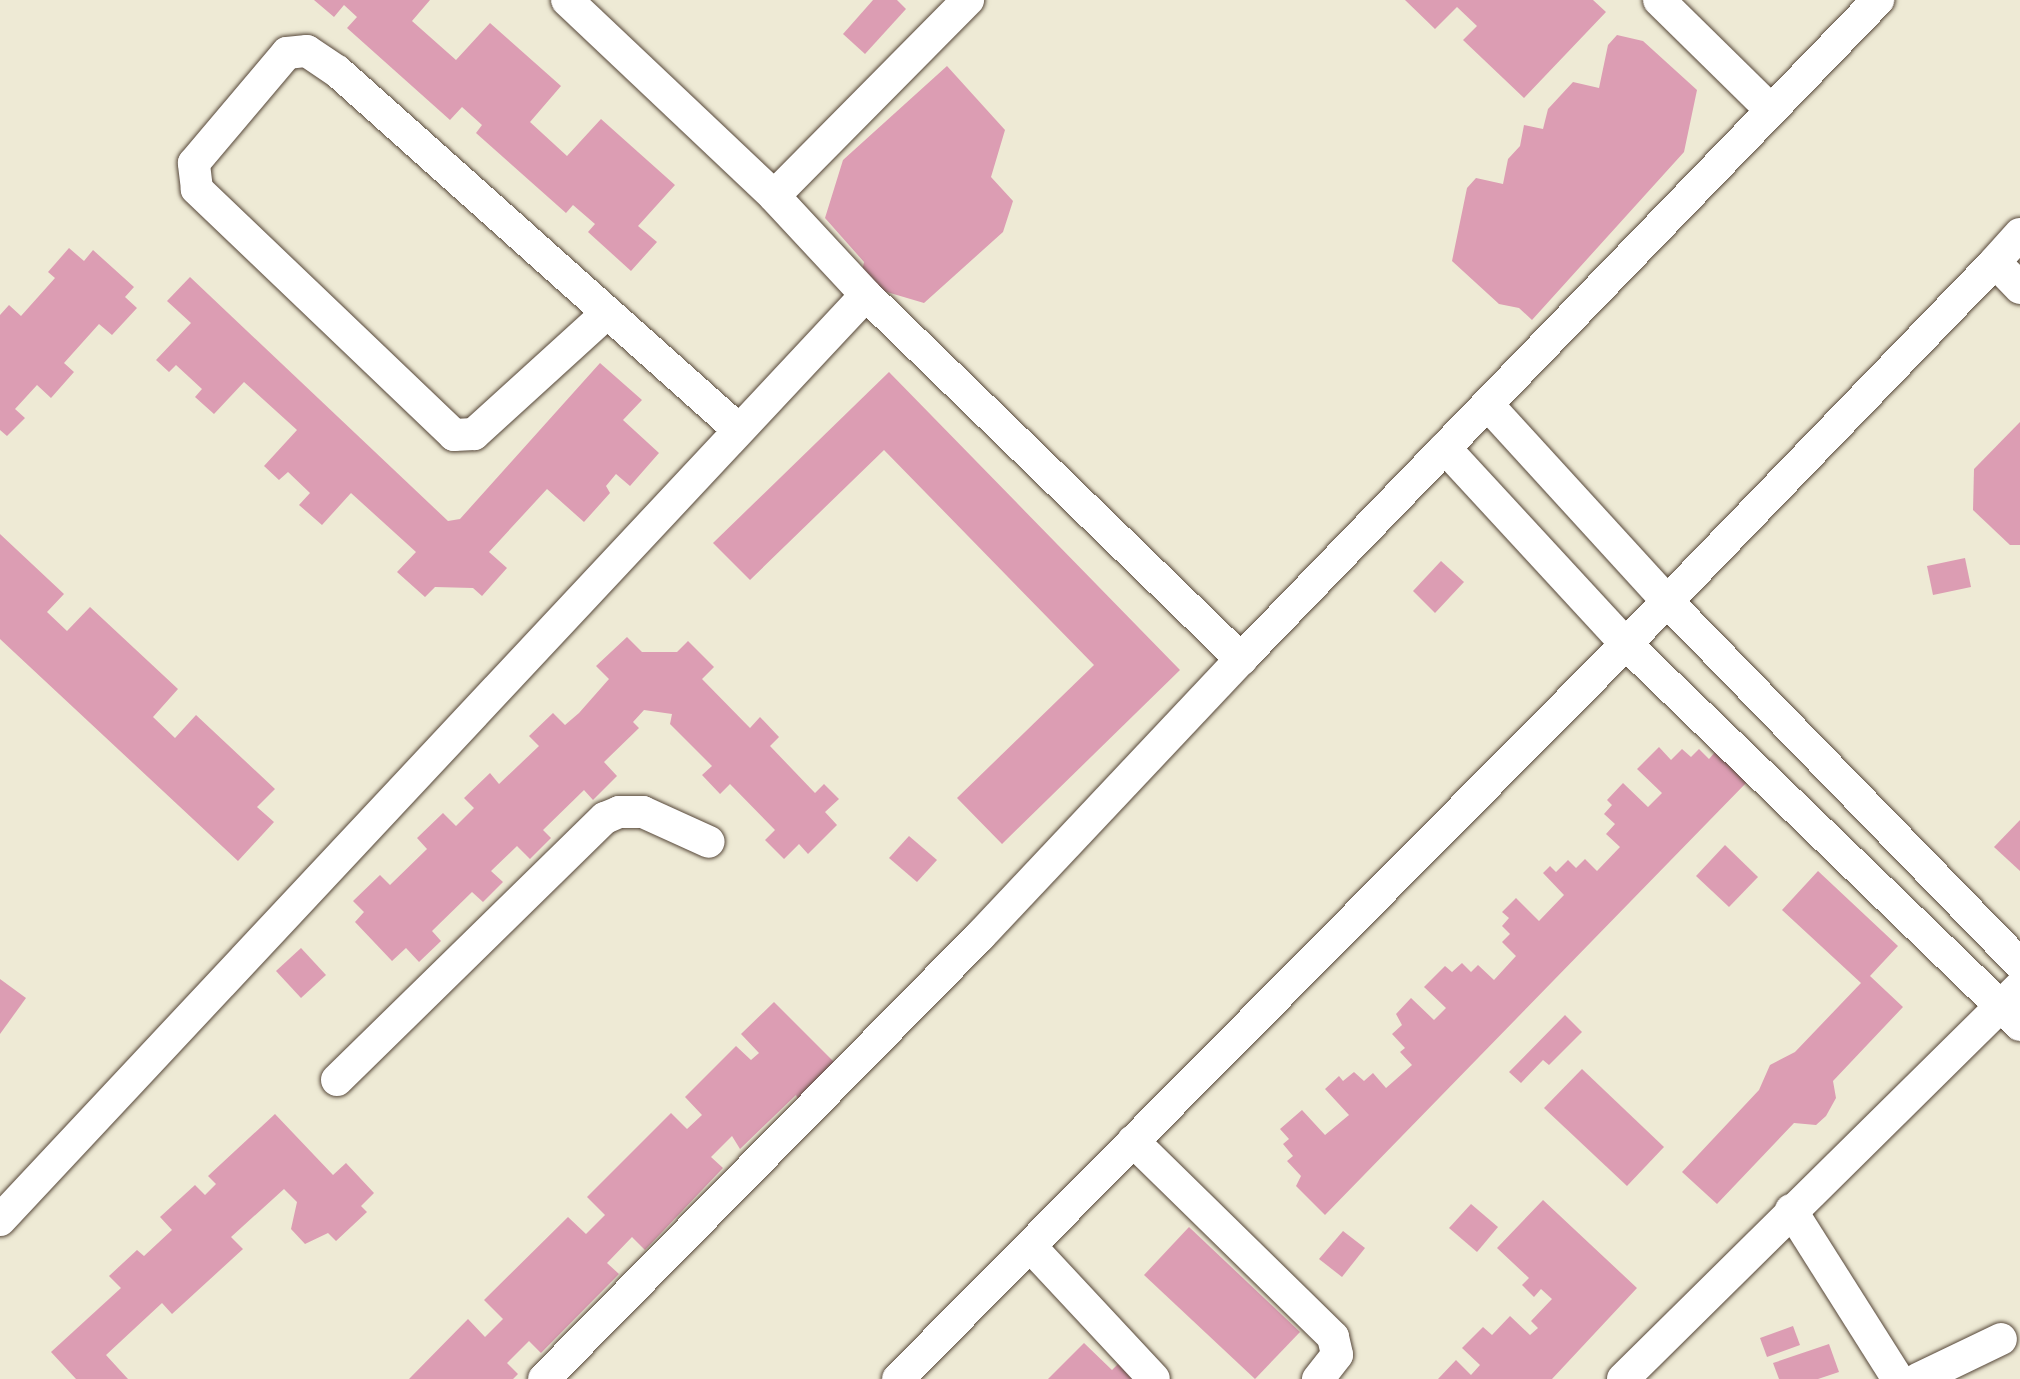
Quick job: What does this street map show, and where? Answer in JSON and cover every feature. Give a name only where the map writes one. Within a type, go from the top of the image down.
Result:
[{"type":"street","points":[[567,0],[774,196],[866,295],[1241,659]]},
{"type":"street","points":[[774,196],[968,0]]},
{"type":"street","points":[[1659,0],[1770,109]]},
{"type":"street","points":[[544,1379],[980,936],[1241,659],[1489,406],[1770,109],[1878,0]]},
{"type":"street","points":[[607,313],[474,434],[454,435],[197,189],[194,163],[287,53],[307,51],[337,71],[739,430]]},
{"type":"street","points":[[898,1379],[1626,644],[2020,234]]},
{"type":"street","points":[[1995,262],[2020,288]]},
{"type":"street","points":[[0,1220],[866,295]]},
{"type":"street","points":[[1489,406],[1666,600],[2020,964]]},
{"type":"street","points":[[1445,448],[1626,644],[2013,1006],[1791,1210],[1623,1379]]},
{"type":"street","points":[[337,1080],[605,818],[619,812],[643,812],[709,842]]},
{"type":"street","points":[[1133,1141],[1333,1337],[1337,1356],[1318,1379]]},
{"type":"street","points":[[1791,1210],[1898,1379]]},
{"type":"street","points":[[1031,1247],[1154,1379]]},
{"type":"street","points":[[1918,1379],[2001,1339]]},
{"type":"building","points":[[314,0],[430,0],[412,21],[456,60],[490,23],[561,86],[530,122],[567,156],[601,119],[675,185],[638,226],[657,242],[631,271],[588,232],[595,224],[573,205],[566,213],[476,133],[482,125],[462,107],[450,120],[347,28],[357,17],[344,5],[334,17]]},
{"type":"building","points":[[873,0],[897,0],[906,9],[865,54],[843,34]]},
{"type":"building","points":[[1405,0],[1593,0],[1606,12],[1524,98],[1463,40],[1477,26],[1457,7],[1435,29]]},
{"type":"building","points":[[1617,35],[1643,41],[1697,90],[1684,152],[1532,320],[1519,308],[1499,304],[1452,261],[1467,188],[1476,178],[1503,184],[1508,159],[1520,146],[1524,125],[1543,129],[1548,109],[1573,82],[1599,88],[1608,45]]},
{"type":"building","points":[[947,66],[1005,130],[991,177],[1013,201],[1003,232],[924,303],[880,290],[862,271],[864,262],[825,218],[843,160]]},
{"type":"building","points":[[69,248],[84,261],[93,250],[134,287],[125,297],[137,308],[112,335],[99,324],[64,363],[74,372],[51,398],[37,385],[15,409],[25,418],[7,436],[0,430],[0,315],[9,305],[21,316],[55,278],[48,272]]},
{"type":"building","points":[[190,277],[448,521],[460,519],[600,363],[642,400],[623,420],[659,453],[630,486],[616,474],[606,486],[610,493],[584,522],[547,489],[489,552],[507,568],[482,596],[473,588],[435,587],[425,597],[397,572],[416,552],[351,493],[322,525],[299,505],[310,493],[288,472],[279,480],[264,466],[297,430],[244,382],[214,414],[195,397],[202,389],[176,365],[169,372],[156,360],[191,323],[167,301]]},
{"type":"building","points":[[889,372],[1180,670],[1002,844],[957,798],[1094,665],[884,450],[750,580],[713,543]]},
{"type":"building","points":[[2020,422],[2020,545],[2010,545],[1973,510],[1974,469]]},
{"type":"building","points":[[0,534],[64,594],[47,612],[67,631],[90,607],[178,689],[153,717],[175,738],[196,715],[275,789],[257,807],[274,822],[238,861],[0,639]]},
{"type":"building","points":[[1965,558],[1971,587],[1933,595],[1927,566]]},
{"type":"building","points":[[1441,561],[1464,582],[1435,613],[1413,591]]},
{"type":"building","points":[[627,637],[642,652],[677,652],[688,641],[714,667],[702,679],[750,728],[760,717],[779,737],[770,746],[815,793],[824,784],[839,799],[825,812],[837,825],[808,854],[799,844],[784,859],[765,840],[775,830],[730,784],[720,794],[702,775],[712,766],[670,724],[672,714],[644,710],[633,722],[639,728],[604,762],[617,776],[593,800],[584,790],[543,830],[551,838],[530,859],[517,846],[491,871],[503,882],[483,902],[472,892],[432,931],[441,941],[419,962],[406,948],[392,961],[355,922],[364,912],[353,901],[380,875],[390,885],[427,849],[417,838],[443,813],[456,826],[474,808],[464,798],[490,773],[499,784],[539,746],[529,736],[553,713],[565,725],[579,713],[609,679],[596,666]]},
{"type":"building","points":[[1659,747],[1671,760],[1682,749],[1691,757],[1699,749],[1709,759],[1716,751],[1747,782],[1325,1215],[1296,1186],[1301,1176],[1287,1161],[1293,1156],[1283,1144],[1289,1139],[1280,1129],[1302,1110],[1325,1135],[1349,1115],[1325,1089],[1339,1076],[1343,1081],[1354,1072],[1364,1081],[1373,1073],[1386,1088],[1412,1065],[1400,1052],[1405,1048],[1392,1034],[1402,1025],[1396,1014],[1411,998],[1434,1020],[1446,1008],[1424,987],[1445,966],[1452,972],[1462,963],[1471,972],[1478,965],[1494,980],[1516,956],[1502,942],[1510,934],[1502,926],[1509,918],[1502,912],[1516,898],[1539,921],[1564,895],[1543,873],[1550,866],[1556,872],[1568,860],[1576,868],[1585,859],[1597,871],[1620,847],[1606,834],[1615,824],[1604,814],[1612,805],[1607,800],[1623,783],[1648,807],[1662,793],[1637,769]]},
{"type":"building","points":[[2020,820],[2020,871],[1994,847]]},
{"type":"building","points":[[909,836],[937,860],[917,882],[889,858]]},
{"type":"building","points":[[1725,845],[1758,877],[1729,907],[1696,876]]},
{"type":"building","points":[[1818,871],[1898,946],[1870,976],[1903,1007],[1833,1081],[1836,1098],[1826,1116],[1816,1125],[1794,1123],[1717,1204],[1682,1172],[1759,1090],[1770,1065],[1795,1052],[1861,983],[1782,910]]},
{"type":"building","points":[[301,948],[326,975],[301,998],[276,971]]},
{"type":"building","points":[[0,979],[26,998],[0,1034]]},
{"type":"building","points":[[774,1002],[840,1068],[801,1106],[796,1095],[740,1149],[732,1136],[711,1157],[723,1168],[645,1250],[632,1237],[607,1263],[619,1274],[541,1353],[529,1341],[507,1363],[518,1374],[513,1379],[409,1379],[468,1319],[485,1337],[503,1319],[484,1300],[568,1217],[586,1234],[605,1215],[587,1197],[671,1113],[687,1129],[702,1115],[685,1097],[736,1046],[751,1060],[759,1053],[741,1034]]},
{"type":"building","points":[[1565,1015],[1582,1032],[1549,1065],[1543,1060],[1521,1083],[1509,1072]]},
{"type":"building","points":[[1582,1069],[1664,1147],[1627,1186],[1544,1108]]},
{"type":"building","points":[[275,1114],[333,1175],[346,1163],[374,1193],[361,1206],[367,1212],[336,1241],[328,1233],[305,1244],[291,1229],[297,1202],[284,1189],[231,1237],[243,1249],[172,1314],[162,1303],[106,1355],[128,1379],[76,1379],[51,1352],[121,1288],[109,1276],[137,1250],[144,1256],[172,1230],[160,1217],[195,1185],[205,1195],[216,1184],[208,1176]]},
{"type":"building","points":[[1543,1200],[1637,1288],[1552,1379],[1438,1379],[1456,1360],[1471,1375],[1480,1365],[1462,1348],[1483,1327],[1492,1335],[1510,1316],[1530,1335],[1538,1328],[1531,1321],[1552,1299],[1541,1289],[1534,1297],[1522,1285],[1529,1278],[1497,1248]]},
{"type":"building","points":[[1471,1204],[1498,1227],[1477,1252],[1449,1228]]},
{"type":"building","points":[[1189,1227],[1300,1332],[1255,1379],[1144,1275]]},
{"type":"building","points":[[1343,1231],[1365,1248],[1342,1277],[1319,1259]]},
{"type":"building","points":[[1793,1326],[1800,1345],[1767,1357],[1760,1338]]},
{"type":"building","points":[[1084,1343],[1112,1370],[1122,1360],[1141,1379],[1048,1379]]},
{"type":"building","points":[[1829,1344],[1839,1372],[1818,1379],[1779,1379],[1773,1363]]}]
